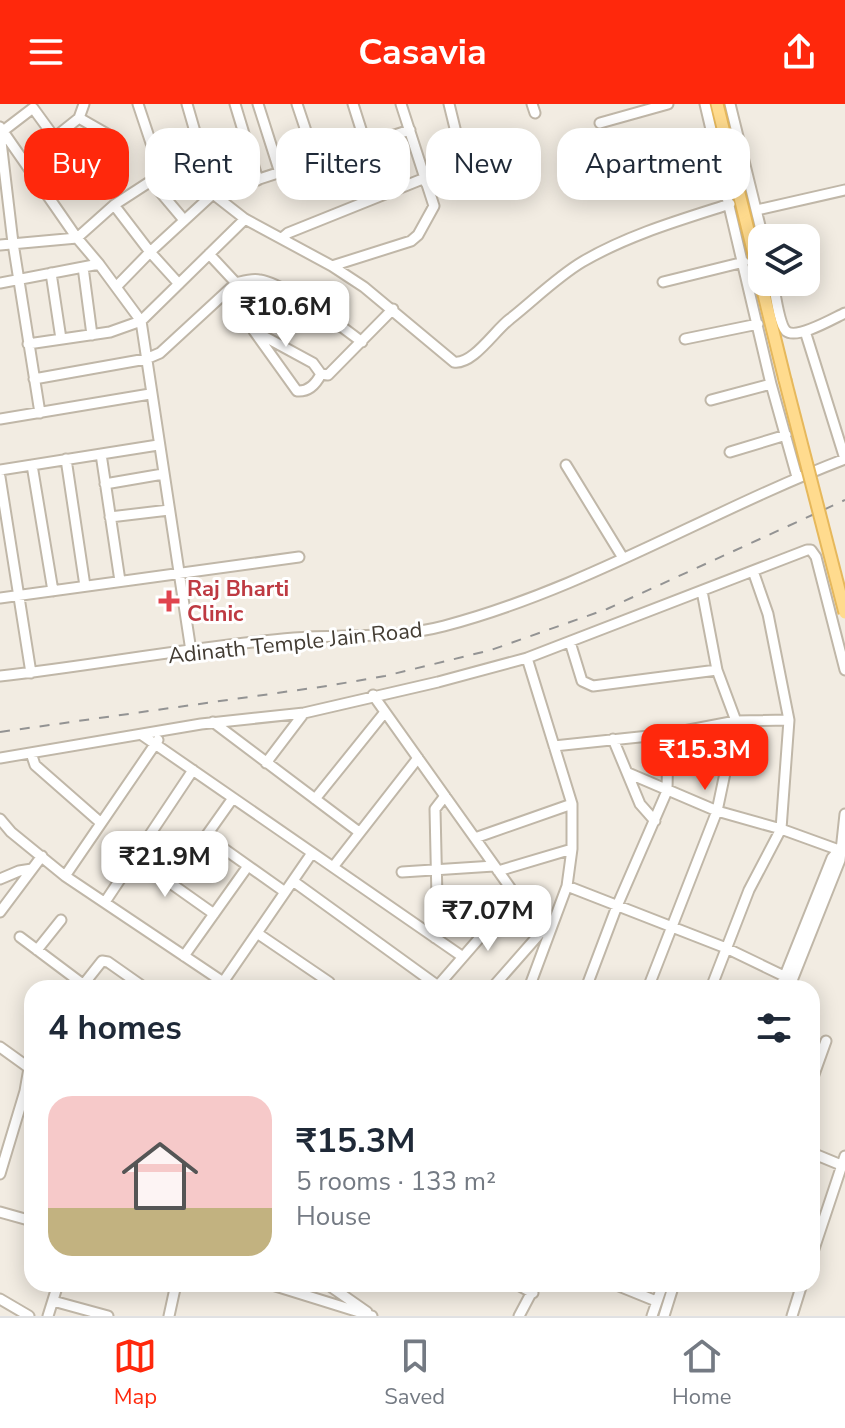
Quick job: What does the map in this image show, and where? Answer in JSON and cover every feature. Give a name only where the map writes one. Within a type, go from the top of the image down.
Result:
[{"type":"main road","points":[[717,104],[845,613]]},
{"type":"street","points":[[66,128],[79,118],[84,104]]},
{"type":"street","points":[[138,104],[146,128]]},
{"type":"street","points":[[187,104],[194,128]]},
{"type":"street","points":[[242,128],[236,107],[258,104],[276,160]]},
{"type":"street","points":[[297,104],[305,128]]},
{"type":"street","points":[[353,104],[361,128]]},
{"type":"street","points":[[401,104],[409,128]]},
{"type":"street","points":[[449,104],[455,128]]},
{"type":"street","points":[[600,123],[668,104]]},
{"type":"street","points":[[705,104],[712,128]]},
{"type":"street","points":[[730,104],[760,224]]},
{"type":"street","points":[[1,130],[33,108],[48,128]]},
{"type":"street","points":[[79,118],[96,128]]},
{"type":"street","points":[[1,130],[24,160]]},
{"type":"street","points":[[1,130],[13,243],[40,413]]},
{"type":"street","points":[[282,238],[288,233],[426,181],[410,130]]},
{"type":"street","points":[[0,245],[77,238],[114,205],[145,185]]},
{"type":"street","points":[[757,210],[845,190]]},
{"type":"street","points":[[52,200],[77,238],[141,321],[191,651]]},
{"type":"street","points":[[167,200],[184,220]]},
{"type":"street","points":[[116,287],[206,200]]},
{"type":"street","points":[[221,200],[245,219],[332,266],[393,309],[454,362],[460,363],[470,359],[502,325],[581,263],[641,233],[730,204]]},
{"type":"street","points":[[332,266],[411,241],[418,235],[434,206],[432,200]]},
{"type":"street","points":[[729,200],[771,384],[797,477]]},
{"type":"street","points":[[114,205],[179,284]]},
{"type":"street","points":[[28,344],[92,335],[141,321],[245,219]]},
{"type":"street","points":[[209,254],[236,283]]},
{"type":"street","points":[[663,282],[744,262]]},
{"type":"street","points":[[0,283],[99,264]]},
{"type":"street","points":[[83,267],[92,335]]},
{"type":"street","points":[[51,273],[61,339]]},
{"type":"street","points":[[34,379],[146,359],[160,353],[236,283],[252,279],[264,280],[284,291],[362,342]]},
{"type":"street","points":[[254,331],[284,291]]},
{"type":"street","points":[[776,296],[782,323],[786,331],[792,333],[805,331],[845,313]]},
{"type":"street","points":[[254,331],[313,363],[321,374],[328,375],[393,309]]},
{"type":"street","points":[[685,339],[758,324]]},
{"type":"street","points":[[254,331],[297,391],[311,388],[321,374]]},
{"type":"street","points":[[805,331],[845,459]]},
{"type":"street","points":[[711,400],[771,384]]},
{"type":"street","points":[[0,419],[150,394]]},
{"type":"street","points":[[730,452],[786,435]]},
{"type":"street","points":[[0,470],[158,445]]},
{"type":"street","points":[[101,454],[120,581]]},
{"type":"street","points":[[66,459],[85,586]]},
{"type":"street","name":"Adinath Temple Jain Road","points":[[0,676],[292,638],[402,634],[440,627],[507,608],[580,579],[797,477],[845,459]]},
{"type":"street","points":[[32,465],[53,591]]},
{"type":"street","points":[[566,465],[623,558]]},
{"type":"street","points":[[105,484],[163,474]]},
{"type":"street","points":[[0,477],[4,535],[13,562],[31,673]]},
{"type":"street","points":[[110,517],[169,510]]},
{"type":"street","points":[[0,758],[213,722],[304,713],[438,682],[527,658],[804,550],[814,553],[845,670]]},
{"type":"street","points":[[0,598],[299,557]]},
{"type":"street","points":[[0,564],[13,562]]},
{"type":"street","points":[[714,980],[749,890],[781,829],[789,720],[768,614],[753,571]]},
{"type":"street","points":[[651,980],[717,811],[736,721],[717,670],[702,591]]},
{"type":"street","points":[[570,642],[582,681],[593,686],[717,670]]},
{"type":"street","points":[[527,658],[572,804],[572,849],[567,886],[545,932],[531,980]]},
{"type":"street","points":[[373,695],[545,932]]},
{"type":"street","points":[[315,799],[385,712]]},
{"type":"street","points":[[266,763],[304,713]]},
{"type":"street","points":[[554,746],[668,734],[736,721],[789,720]]},
{"type":"street","points":[[213,722],[359,832]]},
{"type":"street","points":[[65,876],[165,731]]},
{"type":"street","points":[[589,980],[667,791],[668,734]]},
{"type":"street","points":[[142,735],[463,957]]},
{"type":"street","points":[[613,739],[640,804],[655,821]]},
{"type":"street","points":[[31,753],[35,765],[101,823]]},
{"type":"street","points":[[333,867],[418,758]]},
{"type":"street","points":[[105,902],[193,770]]},
{"type":"street","points":[[628,773],[717,811],[839,850]]},
{"type":"street","points":[[435,938],[435,809],[445,796]]},
{"type":"street","points":[[172,884],[233,798]]},
{"type":"street","points":[[475,838],[572,804]]},
{"type":"street","points":[[792,980],[840,860],[845,814]]},
{"type":"street","points":[[0,819],[11,832],[65,876],[217,980]]},
{"type":"street","points":[[0,834],[11,832]]},
{"type":"street","points":[[206,836],[285,892]]},
{"type":"street","points":[[402,872],[496,868],[572,849]]},
{"type":"street","points":[[783,980],[832,858],[839,850]]},
{"type":"street","points":[[229,980],[312,853]]},
{"type":"street","points":[[0,912],[42,856]]},
{"type":"street","points":[[135,858],[214,914]]},
{"type":"street","points":[[184,956],[248,866]]},
{"type":"street","points":[[0,879],[32,869]]},
{"type":"street","points":[[293,881],[427,980]]},
{"type":"street","points":[[567,886],[726,948],[784,976]]},
{"type":"street","points":[[443,980],[516,896]]},
{"type":"street","points":[[37,950],[61,920]]},
{"type":"street","points":[[500,980],[545,932]]},
{"type":"street","points":[[257,933],[326,980]]},
{"type":"street","points":[[20,937],[77,980]]},
{"type":"street","points":[[89,980],[102,961],[134,980]]},
{"type":"street","points":[[820,1058],[826,1041]]},
{"type":"street","points":[[0,1047],[24,1065]]},
{"type":"street","points":[[0,1174],[24,1094]]},
{"type":"street","points":[[820,1155],[843,1160],[820,1230]]},
{"type":"street","points":[[0,1212],[24,1219]]},
{"type":"street","points":[[48,1316],[56,1292]]},
{"type":"street","points":[[169,1316],[174,1292]]},
{"type":"street","points":[[295,1292],[373,1316]]},
{"type":"street","points":[[338,1292],[373,1316]]},
{"type":"street","points":[[519,1316],[533,1292]]},
{"type":"street","points":[[634,1292],[656,1301]]},
{"type":"street","points":[[652,1316],[660,1292]]},
{"type":"street","points":[[664,1316],[672,1292]]},
{"type":"street","points":[[792,1316],[800,1292]]},
{"type":"street","points":[[0,1299],[29,1316]]},
{"type":"street","points":[[53,1301],[108,1316]]},
{"type":"railway","points":[[0,732],[327,686],[385,676],[491,650],[607,609],[845,500]]},
{"type":"place","name":"Raj Bharti Clinic","points":[[169,601]]}]
